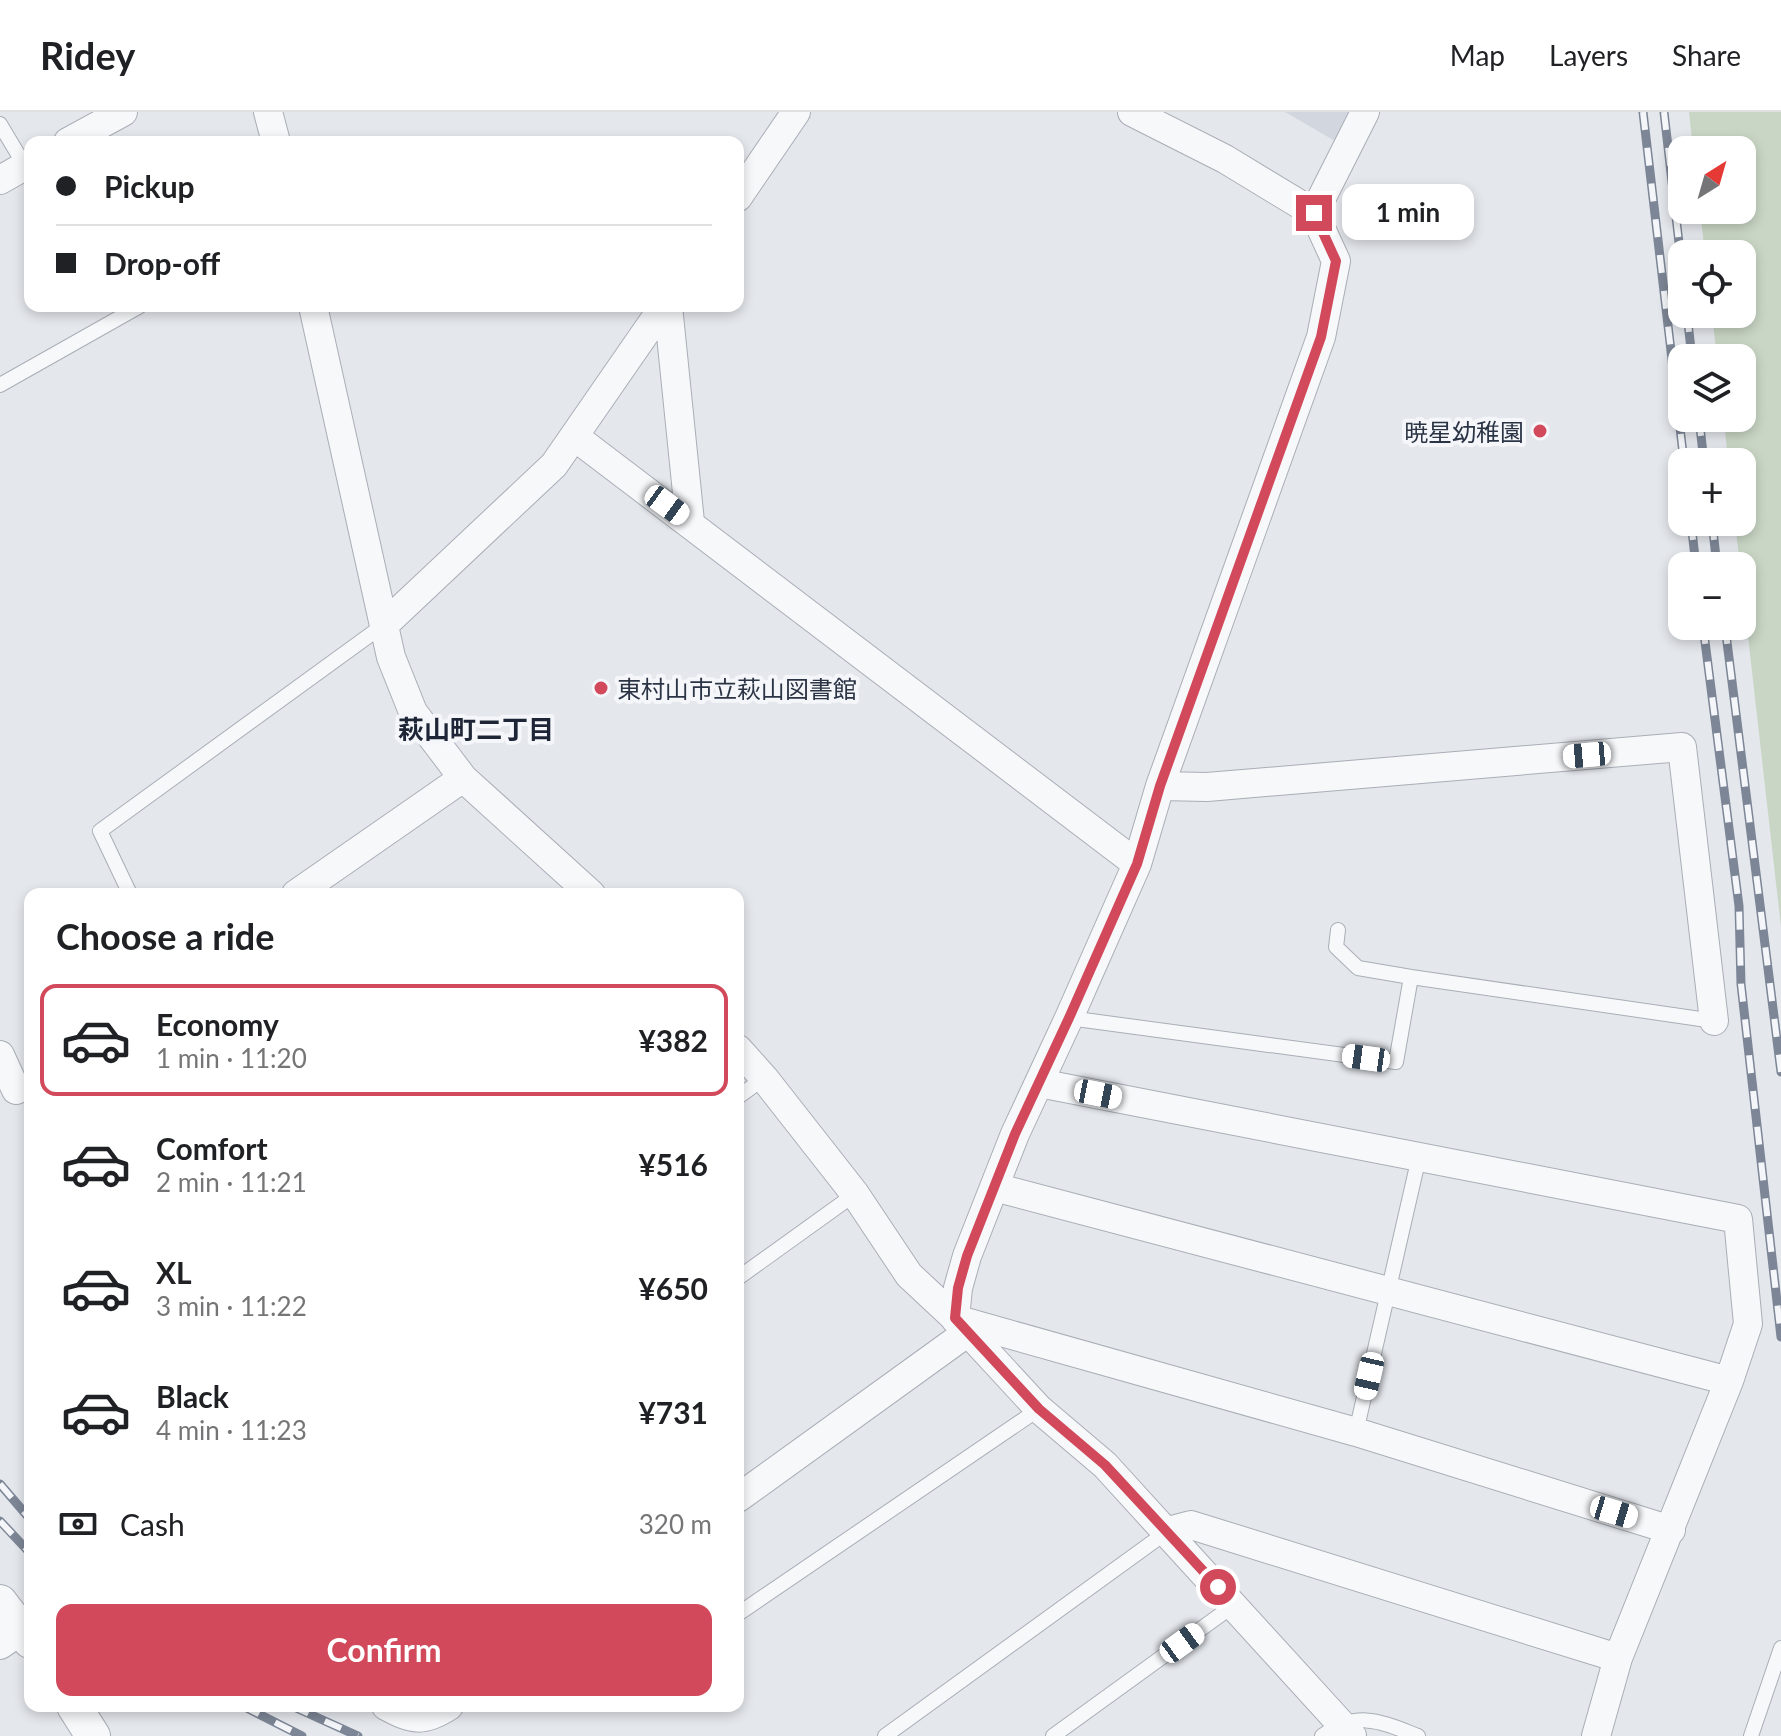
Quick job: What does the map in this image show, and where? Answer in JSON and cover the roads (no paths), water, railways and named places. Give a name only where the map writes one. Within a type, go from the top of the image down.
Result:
[{"type":"street","points":[[79,136],[123,112]]},
{"type":"street","points":[[268,112],[274,136]]},
{"type":"street","points":[[744,188],[796,112]]},
{"type":"street","points":[[961,1325],[958,1288],[967,1256],[1015,1134],[1137,864],[1160,786],[1321,337],[1336,261],[1314,213],[1225,159],[1132,112]]},
{"type":"street","points":[[1314,213],[1365,112]]},
{"type":"street","points":[[0,180],[24,166]]},
{"type":"street","points":[[314,312],[391,657],[413,712],[463,778],[584,888]]},
{"type":"street","points":[[385,624],[554,465],[662,312]]},
{"type":"street","points":[[667,312],[690,522]]},
{"type":"street","points":[[575,437],[1137,864]]},
{"type":"street","points":[[1160,786],[1207,787],[1682,747],[1714,1021]]},
{"type":"street","points":[[305,888],[463,778]]},
{"type":"street","points":[[0,1055],[15,1091]]},
{"type":"street","points":[[744,1056],[855,1194],[909,1275],[961,1325],[1039,1409],[1105,1465],[1168,1531],[1234,1605],[1338,1732]]},
{"type":"street","points":[[1039,1083],[1738,1219],[1748,1324],[1729,1381],[1618,1658],[1596,1736]]},
{"type":"street","points":[[994,1187],[1729,1381]]},
{"type":"street","points":[[961,1325],[1356,1432],[1671,1530]]},
{"type":"street","points":[[744,1493],[961,1325]]},
{"type":"street","points":[[1168,1531],[1191,1525],[1618,1658]]},
{"type":"street","points":[[0,1602],[17,1639]]},
{"type":"street","points":[[78,1712],[93,1736]]},
{"type":"street","points":[[398,1712],[409,1718],[427,1717],[437,1712]]},
{"type":"lane","points":[[0,124],[24,160]]},
{"type":"lane","points":[[0,385],[129,312]]},
{"type":"lane","points":[[127,888],[100,831],[385,624]]},
{"type":"lane","points":[[1338,930],[1336,947],[1358,968],[1714,1021]]},
{"type":"lane","points":[[1069,1018],[1396,1062],[1411,977]]},
{"type":"lane","points":[[744,1093],[764,1078]]},
{"type":"lane","points":[[1356,1432],[1419,1157]]},
{"type":"lane","points":[[744,1274],[855,1194]]},
{"type":"lane","points":[[744,1610],[1039,1409]]},
{"type":"lane","points":[[885,1736],[1168,1531]]},
{"type":"lane","points":[[1053,1736],[1234,1605]]},
{"type":"lane","points":[[1751,1736],[1781,1648]]},
{"type":"lane","points":[[1338,1732],[1374,1719],[1418,1736]]},
{"type":"railway","points":[[1643,112],[1682,448]]},
{"type":"railway","points":[[1664,112],[1679,240]]},
{"type":"railway","points":[[1689,328],[1690,344]]},
{"type":"railway","points":[[1701,432],[1702,448]]},
{"type":"railway","points":[[1693,536],[1694,552]]},
{"type":"railway","points":[[1714,536],[1715,552]]},
{"type":"railway","points":[[1705,640],[1739,906],[1741,984],[1781,1337]]},
{"type":"railway","points":[[1727,640],[1781,1072]]},
{"type":"railway","points":[[0,1484],[24,1512]]},
{"type":"railway","points":[[0,1521],[24,1547]]},
{"type":"railway","points":[[255,1712],[302,1736]]},
{"type":"railway","points":[[305,1712],[358,1736]]},
{"type":"place","name":"暁星幼稚園","points":[[1540,431]]},
{"type":"place","name":"東村山市立萩山図書館","points":[[601,688]]},
{"type":"district","name":"萩山町二丁目","points":[[476,729]]}]
